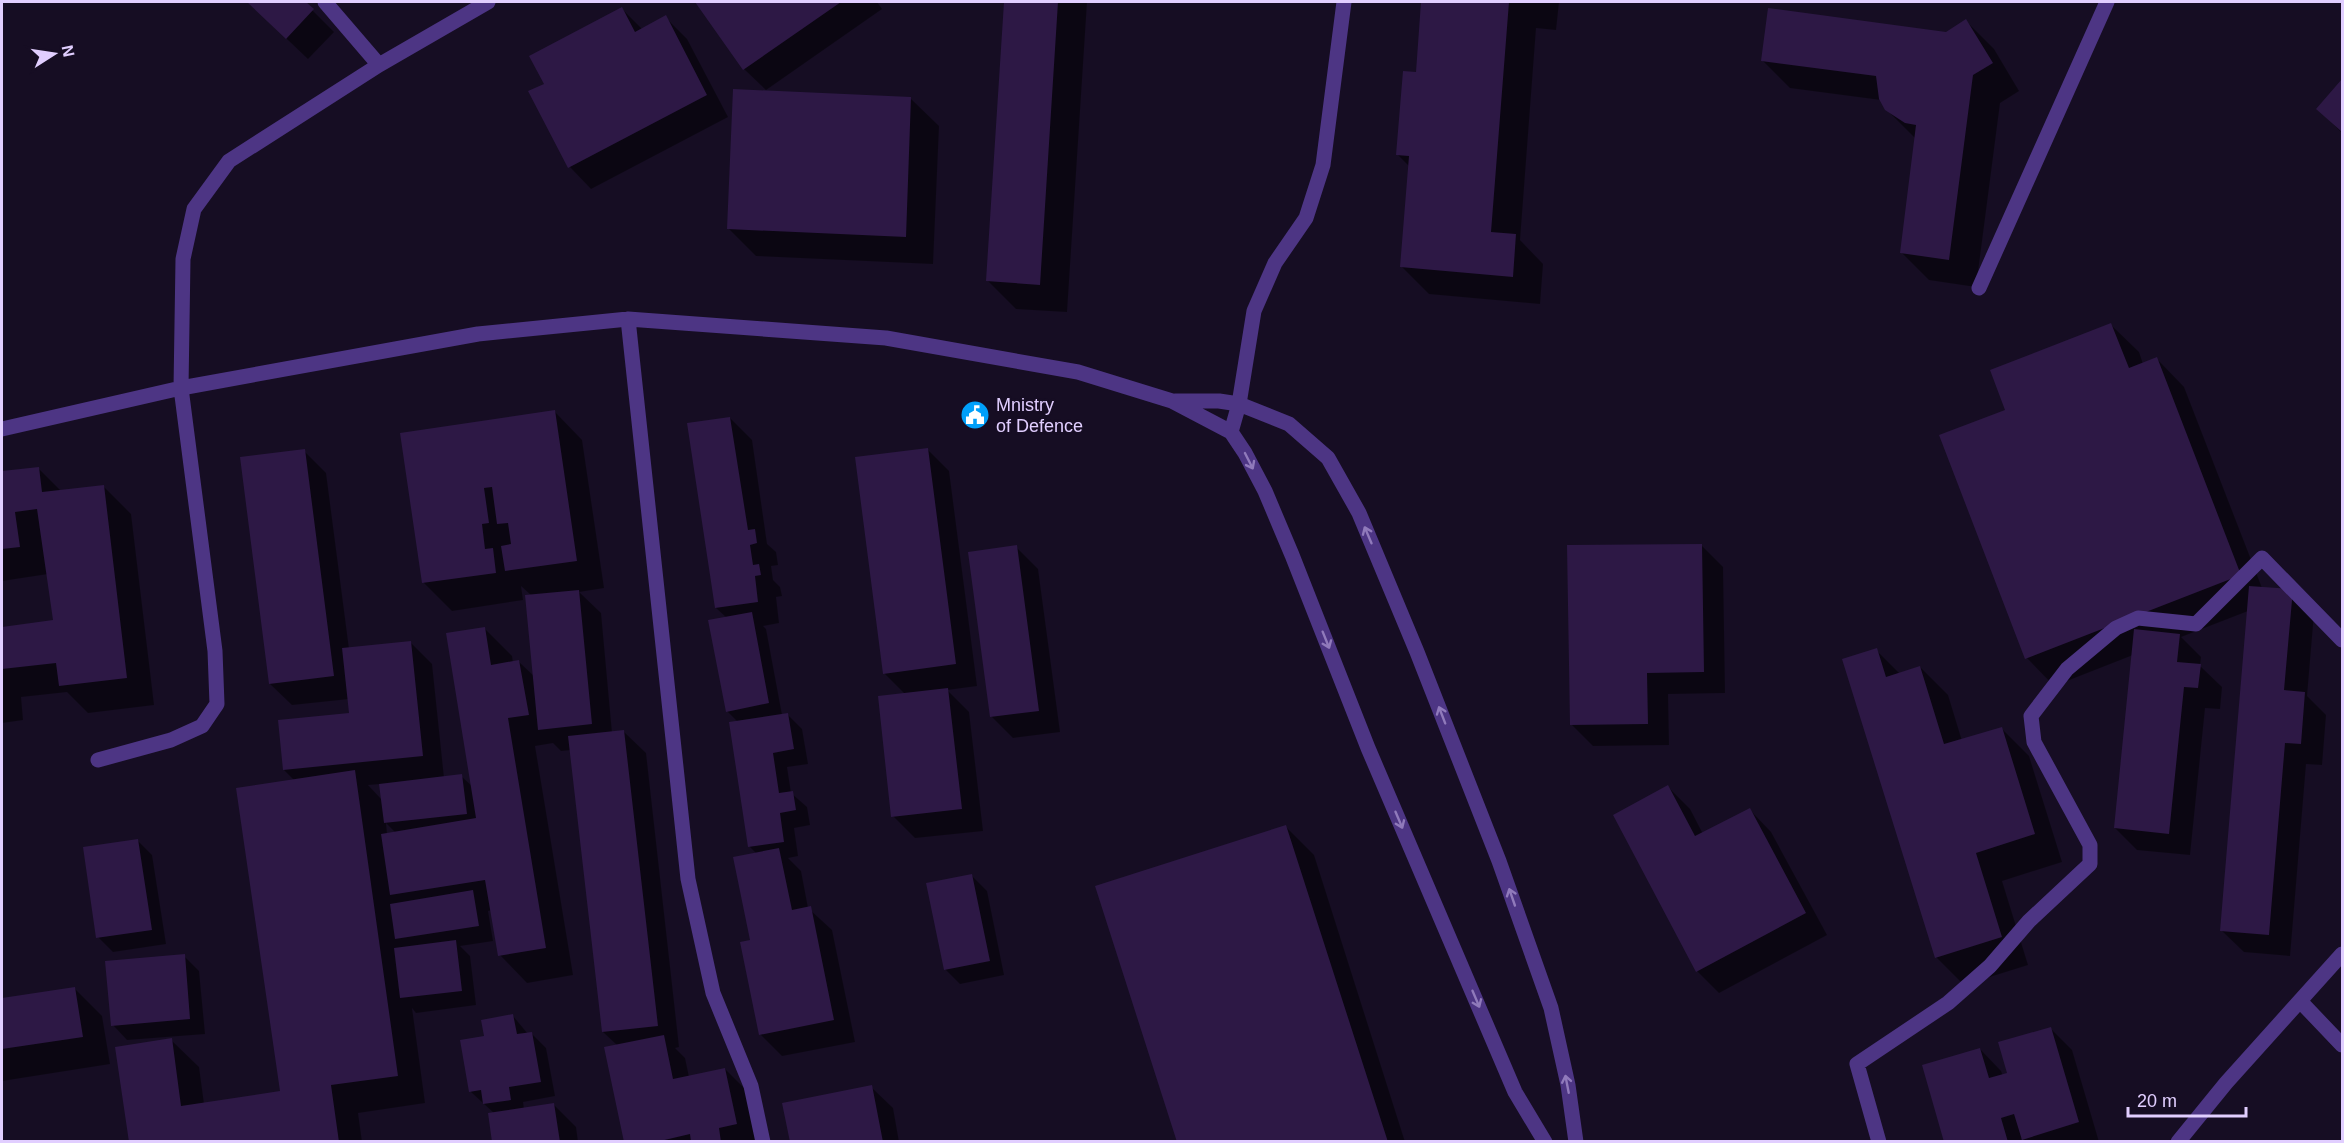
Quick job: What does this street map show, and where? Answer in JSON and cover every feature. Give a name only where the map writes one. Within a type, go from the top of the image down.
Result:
[{"type":"street","points":[[325,2],[379,65]]},
{"type":"street","points":[[98,760],[171,740],[202,726],[217,704],[215,651],[181,388],[183,259],[194,209],[229,160],[379,65],[488,2]]},
{"type":"street","points":[[1231,432],[1239,404],[1254,311],[1275,263],[1306,218],[1323,165],[1344,2]]},
{"type":"street","points":[[1979,288],[2107,2]]},
{"type":"street","points":[[628,319],[688,879],[713,993],[751,1086],[763,1142]]},
{"type":"street","points":[[2,429],[181,388],[478,334],[628,319],[886,338],[1078,372],[1172,400],[1231,432],[1245,453],[1292,555],[1368,748],[1515,1092],[1545,1142]]},
{"type":"street","points":[[1172,400],[1219,401],[1239,404],[1289,424],[1328,458],[1359,513],[1495,850],[1551,1008],[1568,1085],[1576,1142]]},
{"type":"street","points":[[1879,1142],[1857,1064],[1948,1003],[1990,966],[2029,921],[2090,864],[2090,845],[2034,742],[2031,716],[2067,669],[2116,628],[2138,618],[2196,624],[2262,558],[2343,640]]},
{"type":"street","points":[[2178,1142],[2226,1083],[2343,954]]},
{"type":"street","points":[[2300,1001],[2343,1045]]},
{"type":"building","points":[[247,2],[306,2],[314,9],[286,39]]},
{"type":"building","points":[[695,2],[841,2],[743,70]]},
{"type":"building","points":[[1004,2],[1058,2],[1040,285],[986,281]]},
{"type":"building","points":[[1421,2],[1509,2],[1491,232],[1516,234],[1513,277],[1400,267],[1409,156],[1396,155],[1403,71],[1416,72]]},
{"type":"building","points":[[622,7],[635,32],[666,15],[707,95],[568,168],[528,91],[544,84],[529,56]]},
{"type":"building","points":[[1768,8],[1946,32],[1966,19],[1993,63],[1973,75],[1949,260],[1900,253],[1916,125],[1905,123],[1885,110],[1879,99],[1876,76],[1761,61]]},
{"type":"building","points":[[2342,79],[2342,132],[2316,109]]},
{"type":"building","points":[[733,89],[911,97],[906,237],[727,229]]},
{"type":"building","points":[[2111,323],[2129,368],[2157,357],[2241,575],[2025,659],[1939,435],[2005,410],[1990,370]]},
{"type":"building","points":[[555,410],[577,561],[505,571],[501,546],[511,544],[508,523],[497,524],[492,487],[484,488],[489,523],[482,524],[485,549],[493,548],[496,573],[422,583],[400,433]]},
{"type":"building","points":[[730,417],[748,530],[755,529],[757,543],[750,545],[753,565],[759,564],[761,575],[755,576],[758,602],[715,608],[687,423]]},
{"type":"building","points":[[928,448],[956,664],[883,674],[855,457]]},
{"type":"building","points":[[305,449],[334,676],[269,684],[240,457]]},
{"type":"building","points":[[39,467],[42,492],[104,485],[127,678],[59,686],[56,663],[2,669],[2,627],[53,620],[37,509],[15,512],[20,547],[2,549],[2,471]]},
{"type":"building","points":[[1702,544],[1704,672],[1647,673],[1648,724],[1570,725],[1567,545]]},
{"type":"building","points":[[1017,545],[1039,711],[990,717],[968,552]]},
{"type":"building","points":[[2249,586],[2293,589],[2284,690],[2305,692],[2301,744],[2285,743],[2269,935],[2220,931]]},
{"type":"building","points":[[579,590],[592,724],[538,730],[525,595]]},
{"type":"building","points":[[752,612],[769,703],[726,712],[708,620]]},
{"type":"building","points":[[485,627],[491,665],[519,660],[529,715],[508,718],[546,948],[498,956],[485,880],[390,895],[381,834],[476,818],[446,633]]},
{"type":"building","points":[[2134,629],[2180,634],[2177,662],[2201,664],[2198,688],[2184,687],[2169,834],[2114,828]]},
{"type":"building","points":[[411,641],[423,756],[283,770],[278,720],[349,713],[342,648]]},
{"type":"building","points":[[1877,648],[1886,677],[1920,666],[1944,744],[2002,727],[2035,834],[1976,853],[2002,937],[1935,958],[1842,659]]},
{"type":"building","points":[[948,688],[962,809],[891,817],[878,696]]},
{"type":"building","points":[[788,713],[794,749],[773,753],[779,793],[793,791],[796,810],[780,813],[784,842],[748,847],[729,722]]},
{"type":"building","points":[[624,730],[658,1026],[602,1032],[568,736]]},
{"type":"building","points":[[355,770],[398,1076],[331,1085],[339,1142],[129,1142],[115,1047],[172,1038],[181,1106],[280,1091],[236,788]]},
{"type":"building","points":[[462,774],[467,814],[384,823],[379,784]]},
{"type":"building","points":[[1668,785],[1695,836],[1750,808],[1806,913],[1696,972],[1613,815]]},
{"type":"building","points":[[1286,825],[1388,1142],[1177,1142],[1095,886]]},
{"type":"building","points":[[138,839],[152,930],[96,938],[83,847]]},
{"type":"building","points":[[779,848],[792,910],[811,906],[834,1020],[759,1035],[740,942],[750,940],[733,857]]},
{"type":"building","points":[[972,874],[990,961],[944,970],[926,883]]},
{"type":"building","points":[[473,890],[479,926],[395,939],[390,904]]},
{"type":"building","points":[[456,940],[462,991],[400,998],[394,948]]},
{"type":"building","points":[[185,954],[190,1019],[111,1026],[105,961]]},
{"type":"building","points":[[75,987],[83,1037],[2,1049],[2,998]]},
{"type":"building","points":[[513,1014],[517,1034],[532,1032],[541,1082],[509,1087],[511,1100],[483,1104],[481,1090],[469,1092],[460,1040],[484,1036],[481,1020]]},
{"type":"building","points":[[2051,1027],[2079,1122],[2022,1140],[2014,1114],[2001,1118],[2008,1142],[1944,1142],[1922,1065],[1980,1048],[1989,1078],[2007,1073],[1998,1042]]},
{"type":"building","points":[[664,1035],[673,1079],[725,1068],[737,1124],[719,1128],[721,1142],[691,1142],[690,1134],[656,1142],[624,1142],[604,1047]]},
{"type":"building","points":[[872,1085],[883,1142],[790,1142],[782,1103]]},
{"type":"building","points":[[554,1103],[560,1142],[492,1142],[488,1113]]},
{"type":"place","name":"Mnistry of Defence","points":[[975,415]]}]
